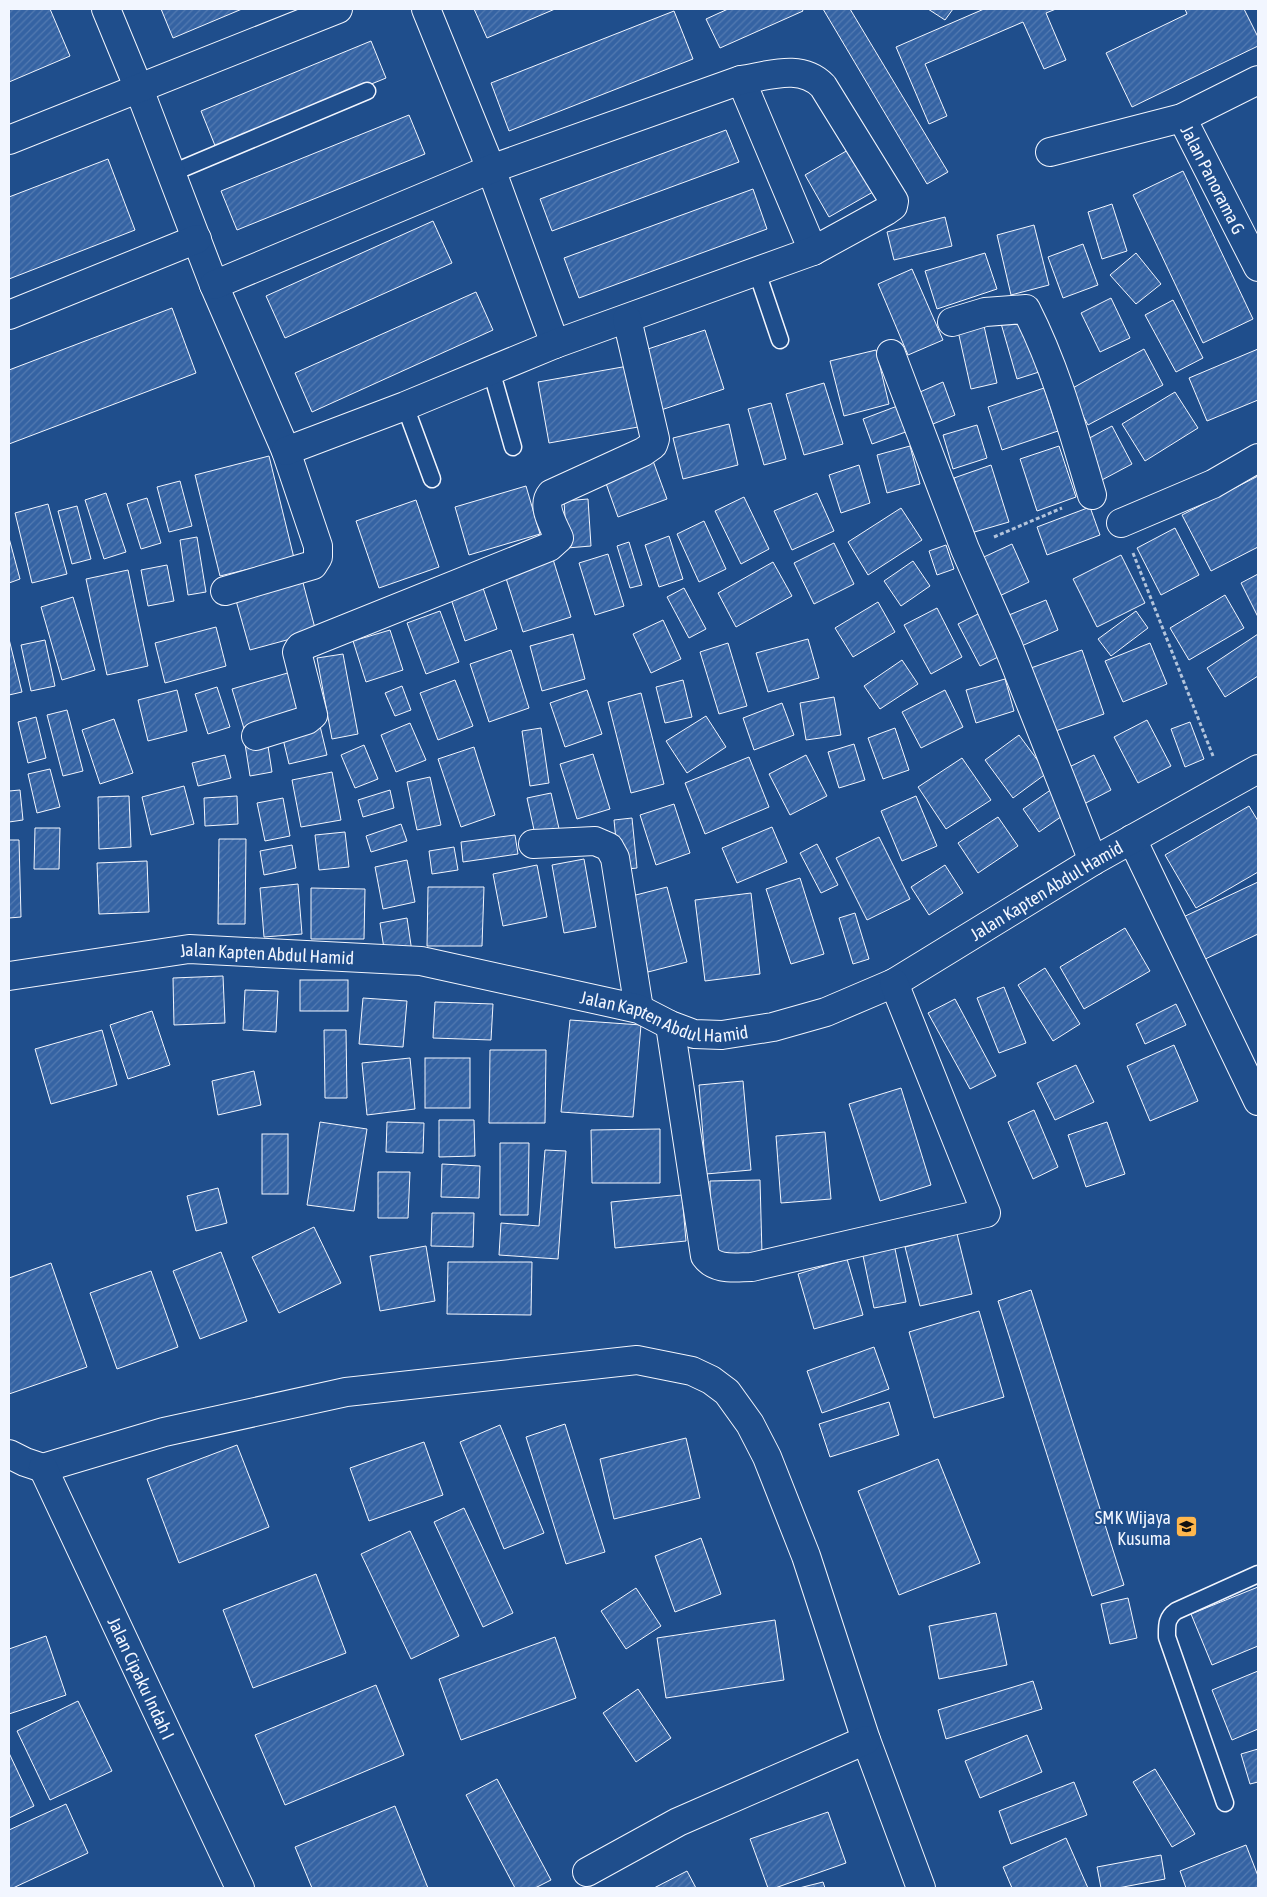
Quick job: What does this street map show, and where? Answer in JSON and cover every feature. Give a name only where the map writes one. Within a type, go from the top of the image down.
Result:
[{"type":"street","points":[[106,9],[139,88],[214,285],[286,451],[318,546],[318,557],[313,565],[225,590]]},
{"type":"street","points":[[9,140],[338,9]]},
{"type":"street","points":[[426,9],[491,170],[556,344]]},
{"type":"street","points":[[214,285],[491,170],[741,80],[793,73],[804,73],[815,78],[823,86],[894,201],[893,206],[886,211],[813,251],[556,344],[405,406],[286,451]]},
{"type":"street","points":[[741,80],[813,251]]},
{"type":"street","points":[[1050,152],[1182,118],[1258,80]]},
{"type":"street","name":"Jalan Panorama G","points":[[1182,118],[1258,267]]},
{"type":"street","points":[[9,315],[197,238]]},
{"type":"street","points":[[952,322],[985,312],[1026,309],[1039,335],[1062,392],[1092,495]]},
{"type":"street","points":[[256,736],[307,720],[313,715],[297,652],[300,647],[549,547],[558,538],[547,506],[547,499],[551,494],[643,452],[653,445],[655,439],[627,319]]},
{"type":"street","points":[[891,354],[965,549],[1008,646],[1093,861]]},
{"type":"street","points":[[1121,523],[1214,484],[1258,458]]},
{"type":"street","name":"Jalan Kapten Abdul Hamid","points":[[9,976],[189,949],[421,961],[639,1009],[670,1025],[694,1034],[722,1035],[773,1026],[826,1012],[894,982],[1093,861],[1258,768]]},
{"type":"street","points":[[1132,839],[1258,1101]]},
{"type":"street","points":[[533,844],[595,841],[610,847],[616,858],[639,1009]]},
{"type":"street","points":[[670,1025],[705,1256],[710,1263],[720,1267],[752,1267],[986,1212],[894,982]]},
{"type":"street","points":[[9,1454],[43,1468],[164,1432],[346,1392],[637,1360],[692,1371],[711,1380],[727,1392],[759,1440],[806,1556],[866,1740],[921,1888]]},
{"type":"street","name":"Jalan Cipaku Indah I","points":[[43,1468],[240,1888]]},
{"type":"street","points":[[587,1872],[678,1822],[866,1740]]},
{"type":"lane","points":[[172,173],[367,91]]},
{"type":"lane","points":[[757,272],[780,340]]},
{"type":"lane","points":[[491,370],[513,447]]},
{"type":"lane","points":[[405,406],[432,479]]},
{"type":"lane","points":[[1225,1803],[1167,1637],[1167,1621],[1176,1611],[1258,1574]]},
{"type":"path","points":[[965,549],[1092,495]]},
{"type":"path","points":[[1121,523],[1225,787]]},
{"type":"building","points":[[9,9],[50,9],[70,56],[9,82]]},
{"type":"building","points":[[161,9],[242,9],[173,38]]},
{"type":"building","points":[[474,9],[555,9],[487,38]]},
{"type":"building","points":[[728,9],[802,9],[803,11],[720,48],[706,19]]},
{"type":"building","points":[[823,9],[850,9],[948,172],[927,184]]},
{"type":"building","points":[[928,9],[953,9],[945,20]]},
{"type":"building","points":[[984,9],[1056,9],[1046,13],[1066,60],[1044,69],[1023,22],[925,64],[947,116],[929,124],[896,47]]},
{"type":"building","points":[[1185,9],[1244,9],[1258,37],[1258,46],[1132,107],[1106,53],[1187,14]]},
{"type":"building","points":[[674,11],[693,59],[509,131],[491,83]]},
{"type":"building","points":[[371,41],[386,78],[216,148],[201,111]]},
{"type":"building","points":[[409,115],[425,154],[237,230],[221,191]]},
{"type":"building","points":[[726,130],[739,162],[552,231],[540,199]]},
{"type":"building","points":[[848,150],[873,192],[829,217],[805,175]]},
{"type":"building","points":[[108,159],[135,230],[9,279],[9,197]]},
{"type":"building","points":[[1183,171],[1253,319],[1203,343],[1133,195]]},
{"type":"building","points":[[753,189],[767,229],[579,298],[564,258]]},
{"type":"building","points":[[1112,204],[1127,251],[1102,259],[1088,212]]},
{"type":"building","points":[[945,217],[952,246],[894,260],[887,232]]},
{"type":"building","points":[[433,221],[452,263],[285,338],[266,296]]},
{"type":"building","points":[[1034,225],[1049,285],[1011,295],[997,235]]},
{"type":"building","points":[[1083,244],[1098,285],[1063,298],[1048,257]]},
{"type":"building","points":[[985,253],[997,289],[937,309],[925,271]]},
{"type":"building","points":[[1136,253],[1161,284],[1136,304],[1110,275]]},
{"type":"building","points":[[912,269],[943,340],[908,355],[878,284]]},
{"type":"building","points":[[476,292],[493,330],[312,412],[295,373]]},
{"type":"building","points":[[1111,298],[1130,338],[1100,352],[1081,313]]},
{"type":"building","points":[[1173,300],[1203,358],[1176,372],[1145,315]]},
{"type":"building","points":[[172,308],[196,373],[9,444],[9,370]]},
{"type":"building","points":[[1023,314],[1039,372],[1017,379],[1000,320]]},
{"type":"building","points":[[984,326],[997,383],[971,389],[958,331]]},
{"type":"building","points":[[705,330],[724,389],[658,411],[639,352]]},
{"type":"building","points":[[1144,349],[1163,385],[1088,425],[1069,390]]},
{"type":"building","points":[[1258,349],[1258,400],[1207,421],[1189,378]]},
{"type":"building","points":[[876,350],[889,404],[844,416],[830,361]]},
{"type":"building","points":[[628,366],[638,427],[549,443],[538,382]]},
{"type":"building","points":[[943,382],[955,415],[933,424],[920,392]]},
{"type":"building","points":[[824,383],[843,444],[804,455],[786,394]]},
{"type":"building","points":[[1044,388],[1058,431],[1002,450],[988,407]]},
{"type":"building","points":[[1175,392],[1198,428],[1145,461],[1122,424]]},
{"type":"building","points":[[908,402],[917,428],[872,444],[863,419]]},
{"type":"building","points":[[771,403],[786,459],[764,465],[748,409]]},
{"type":"building","points":[[729,424],[738,465],[683,479],[673,438]]},
{"type":"building","points":[[977,425],[987,458],[953,469],[943,435]]},
{"type":"building","points":[[1112,426],[1132,464],[1100,481],[1080,443]]},
{"type":"building","points":[[910,446],[920,484],[887,493],[877,455]]},
{"type":"building","points":[[1059,446],[1076,497],[1037,511],[1020,459]]},
{"type":"building","points":[[269,456],[294,558],[220,576],[195,475]]},
{"type":"building","points":[[652,458],[667,499],[618,517],[603,475]]},
{"type":"building","points":[[859,465],[870,503],[841,513],[829,475]]},
{"type":"building","points":[[991,465],[1009,522],[971,533],[954,478]]},
{"type":"building","points":[[1258,476],[1258,547],[1211,571],[1182,515]]},
{"type":"building","points":[[180,481],[192,526],[169,532],[157,487]]},
{"type":"building","points":[[526,486],[540,534],[469,555],[455,507]]},
{"type":"building","points":[[106,493],[126,552],[104,559],[85,500]]},
{"type":"building","points":[[817,493],[834,531],[792,550],[774,511]]},
{"type":"building","points":[[744,497],[769,549],[741,564],[715,511]]},
{"type":"building","points":[[147,498],[161,543],[141,549],[127,504]]},
{"type":"building","points":[[588,499],[591,546],[567,548],[564,501]]},
{"type":"building","points":[[416,500],[439,567],[379,588],[356,521]]},
{"type":"building","points":[[48,504],[67,574],[32,583],[15,513]]},
{"type":"building","points":[[77,506],[91,559],[72,564],[58,511]]},
{"type":"building","points":[[1090,507],[1100,535],[1047,555],[1037,527]]},
{"type":"building","points":[[901,508],[922,540],[868,575],[848,542]]},
{"type":"building","points":[[704,521],[726,569],[699,582],[677,534]]},
{"type":"building","points":[[1175,528],[1199,575],[1161,595],[1137,548]]},
{"type":"building","points":[[669,536],[683,579],[659,587],[645,545]]},
{"type":"building","points":[[197,537],[206,592],[188,595],[180,540]]},
{"type":"building","points":[[9,538],[20,579],[9,583]]},
{"type":"building","points":[[629,542],[642,585],[630,588],[617,546]]},
{"type":"building","points":[[834,543],[854,584],[814,604],[794,563]]},
{"type":"building","points":[[1012,544],[1029,582],[991,600],[973,562]]},
{"type":"building","points":[[946,545],[954,569],[937,575],[929,551]]},
{"type":"building","points":[[608,554],[624,606],[595,615],[579,563]]},
{"type":"building","points":[[1121,555],[1145,603],[1097,627],[1073,579]]},
{"type":"building","points":[[552,556],[571,617],[523,632],[504,572]]},
{"type":"building","points":[[913,561],[930,586],[901,606],[884,581]]},
{"type":"building","points":[[773,562],[792,596],[736,627],[718,593]]},
{"type":"building","points":[[167,565],[174,601],[148,606],[141,570]]},
{"type":"building","points":[[128,570],[148,666],[107,675],[86,579]]},
{"type":"building","points":[[1258,574],[1258,617],[1241,583]]},
{"type":"building","points":[[302,579],[316,632],[250,650],[235,597]]},
{"type":"building","points":[[482,585],[497,629],[465,641],[450,596]]},
{"type":"building","points":[[684,588],[706,629],[689,638],[667,597]]},
{"type":"building","points":[[1225,595],[1244,628],[1189,660],[1170,628]]},
{"type":"building","points":[[73,597],[95,670],[62,680],[41,607]]},
{"type":"building","points":[[1046,600],[1058,630],[1017,648],[1004,617]]},
{"type":"building","points":[[878,602],[895,632],[853,657],[835,628]]},
{"type":"building","points":[[937,608],[962,657],[931,674],[904,625]]},
{"type":"building","points":[[440,611],[459,662],[426,674],[407,623]]},
{"type":"building","points":[[1136,611],[1148,628],[1111,656],[1098,639]]},
{"type":"building","points":[[982,612],[1004,654],[980,666],[958,624]]},
{"type":"building","points":[[663,620],[681,659],[651,673],[633,634]]},
{"type":"building","points":[[216,627],[226,666],[165,683],[155,643]]},
{"type":"building","points":[[390,630],[403,670],[366,682],[353,641]]},
{"type":"building","points":[[573,634],[585,679],[542,691],[530,646]]},
{"type":"building","points":[[1258,634],[1258,676],[1225,697],[1207,668]]},
{"type":"building","points":[[9,639],[22,692],[9,695]]},
{"type":"building","points":[[808,639],[819,678],[768,692],[756,653]]},
{"type":"building","points":[[45,640],[55,686],[31,691],[21,645]]},
{"type":"building","points":[[728,643],[747,706],[719,714],[700,652]]},
{"type":"building","points":[[1150,643],[1167,684],[1123,702],[1105,661]]},
{"type":"building","points":[[511,650],[529,708],[489,722],[470,664]]},
{"type":"building","points":[[1082,650],[1104,714],[1050,733],[1028,669]]},
{"type":"building","points":[[343,654],[358,734],[332,739],[317,658]]},
{"type":"building","points":[[902,660],[918,684],[880,709],[864,686]]},
{"type":"building","points":[[291,672],[304,715],[245,732],[232,689]]},
{"type":"building","points":[[1005,679],[1014,711],[976,723],[966,690]]},
{"type":"building","points":[[455,680],[473,726],[438,740],[420,693]]},
{"type":"building","points":[[683,680],[692,717],[665,723],[656,687]]},
{"type":"building","points":[[402,686],[411,710],[395,716],[385,693]]},
{"type":"building","points":[[217,687],[230,727],[208,734],[195,694]]},
{"type":"building","points":[[177,690],[187,731],[148,741],[138,700]]},
{"type":"building","points":[[587,690],[602,734],[565,747],[550,703]]},
{"type":"building","points":[[945,690],[963,727],[921,748],[902,712]]},
{"type":"building","points":[[641,693],[664,784],[631,793],[608,702]]},
{"type":"building","points":[[834,697],[841,735],[806,740],[800,703]]},
{"type":"building","points":[[782,703],[794,735],[754,750],[743,718]]},
{"type":"building","points":[[67,710],[83,771],[63,776],[47,715]]},
{"type":"building","points":[[706,716],[726,747],[687,773],[666,741]]},
{"type":"building","points":[[36,717],[46,758],[28,763],[18,722]]},
{"type":"building","points":[[114,719],[133,773],[100,784],[82,730]]},
{"type":"building","points":[[1147,720],[1171,766],[1138,783],[1114,737]]},
{"type":"building","points":[[1190,722],[1204,759],[1185,767],[1171,729]]},
{"type":"building","points":[[410,723],[426,760],[396,772],[381,735]]},
{"type":"building","points":[[320,726],[327,755],[289,764],[282,735]]},
{"type":"building","points":[[541,728],[549,783],[530,786],[522,731]]},
{"type":"building","points":[[895,728],[909,770],[883,779],[868,738]]},
{"type":"building","points":[[1019,735],[1047,773],[1013,798],[985,760]]},
{"type":"building","points":[[267,740],[272,772],[250,776],[245,744]]},
{"type":"building","points":[[854,744],[865,780],[839,788],[828,752]]},
{"type":"building","points":[[364,745],[378,779],[355,788],[341,755]]},
{"type":"building","points":[[474,747],[495,815],[461,827],[438,759]]},
{"type":"building","points":[[593,754],[610,809],[577,819],[560,764]]},
{"type":"building","points":[[225,755],[231,778],[198,786],[192,763]]},
{"type":"building","points":[[806,755],[827,796],[790,815],[769,774]]},
{"type":"building","points":[[1094,755],[1111,790],[1082,805],[1065,769]]},
{"type":"building","points":[[749,757],[769,807],[705,834],[685,783]]},
{"type":"building","points":[[962,758],[991,800],[946,829],[918,787]]},
{"type":"building","points":[[50,769],[60,807],[37,813],[28,774]]},
{"type":"building","points":[[332,772],[341,820],[301,827],[292,780]]},
{"type":"building","points":[[430,777],[441,825],[417,830],[407,782]]},
{"type":"building","points":[[184,786],[194,824],[151,835],[142,797]]},
{"type":"building","points":[[1052,789],[1068,812],[1039,832],[1023,809]]},
{"type":"building","points":[[20,790],[23,820],[9,822],[9,791]]},
{"type":"building","points":[[390,790],[394,808],[363,817],[358,800]]},
{"type":"building","points":[[551,793],[560,833],[536,839],[527,798]]},
{"type":"building","points":[[129,796],[131,847],[99,849],[98,797]]},
{"type":"building","points":[[237,796],[238,824],[205,826],[204,798]]},
{"type":"building","points":[[916,796],[937,846],[902,861],[881,811]]},
{"type":"building","points":[[283,798],[290,836],[265,841],[257,803]]},
{"type":"building","points":[[674,804],[690,853],[656,865],[640,815]]},
{"type":"building","points":[[1249,806],[1258,821],[1258,872],[1196,908],[1165,855]]},
{"type":"building","points":[[998,817],[1018,846],[978,873],[958,843]]},
{"type":"building","points":[[632,818],[637,868],[619,870],[614,820]]},
{"type":"building","points":[[401,824],[407,841],[371,852],[366,836]]},
{"type":"building","points":[[772,827],[787,862],[737,883],[722,848]]},
{"type":"building","points":[[35,828],[60,828],[59,869],[34,869]]},
{"type":"building","points":[[345,832],[349,867],[319,870],[315,835]]},
{"type":"building","points":[[515,835],[518,854],[463,862],[461,842]]},
{"type":"building","points":[[879,837],[910,899],[867,920],[836,858]]},
{"type":"building","points":[[219,839],[246,839],[245,924],[218,924]]},
{"type":"building","points":[[9,840],[19,840],[21,917],[9,918]]},
{"type":"building","points":[[817,844],[838,885],[821,893],[800,853]]},
{"type":"building","points":[[292,845],[296,868],[264,875],[260,851]]},
{"type":"building","points":[[454,847],[458,870],[432,874],[429,851]]},
{"type":"building","points":[[584,859],[596,927],[564,933],[552,865]]},
{"type":"building","points":[[407,860],[415,902],[383,909],[375,867]]},
{"type":"building","points":[[147,861],[149,912],[99,914],[97,863]]},
{"type":"building","points":[[537,865],[547,917],[503,926],[493,874]]},
{"type":"building","points":[[945,865],[963,893],[929,915],[911,887]]},
{"type":"building","points":[[800,878],[824,954],[791,964],[766,889]]},
{"type":"building","points":[[1258,882],[1258,934],[1199,962],[1179,919]]},
{"type":"building","points":[[298,884],[302,934],[264,937],[260,888]]},
{"type":"building","points":[[428,887],[484,887],[482,946],[427,946]]},
{"type":"building","points":[[667,887],[687,962],[648,972],[628,897]]},
{"type":"building","points":[[311,888],[365,889],[364,939],[311,939]]},
{"type":"building","points":[[751,893],[760,974],[705,981],[695,900]]},
{"type":"building","points":[[855,913],[869,959],[853,964],[839,918]]},
{"type":"building","points":[[407,918],[412,952],[385,955],[380,923]]},
{"type":"building","points":[[1125,928],[1150,971],[1084,1009],[1060,967]]},
{"type":"building","points":[[1045,968],[1080,1024],[1053,1041],[1018,985]]},
{"type":"building","points":[[223,976],[225,1023],[174,1025],[173,978]]},
{"type":"building","points":[[300,980],[348,980],[348,1011],[300,1011]]},
{"type":"building","points":[[1004,987],[1026,1043],[999,1053],[977,998]]},
{"type":"building","points":[[245,990],[278,991],[276,1032],[243,1030]]},
{"type":"building","points":[[363,998],[407,1001],[403,1047],[359,1044]]},
{"type":"building","points":[[955,999],[996,1076],[970,1089],[928,1013]]},
{"type":"building","points":[[435,1002],[493,1004],[491,1040],[433,1038]]},
{"type":"building","points":[[1176,1004],[1186,1025],[1145,1044],[1136,1024]]},
{"type":"building","points":[[152,1011],[170,1065],[128,1079],[110,1025]]},
{"type":"building","points":[[570,1020],[641,1025],[633,1117],[561,1112]]},
{"type":"building","points":[[102,1030],[117,1085],[51,1104],[35,1049]]},
{"type":"building","points":[[324,1030],[346,1030],[347,1098],[325,1098]]},
{"type":"building","points":[[1174,1045],[1198,1101],[1150,1121],[1127,1066]]},
{"type":"building","points":[[490,1050],[546,1050],[545,1123],[489,1123]]},
{"type":"building","points":[[410,1058],[415,1109],[367,1115],[362,1063]]},
{"type":"building","points":[[425,1058],[470,1058],[470,1108],[425,1108]]},
{"type":"building","points":[[1076,1065],[1094,1102],[1055,1120],[1037,1083]]},
{"type":"building","points":[[254,1071],[261,1105],[218,1115],[212,1081]]},
{"type":"building","points":[[743,1081],[751,1170],[706,1174],[699,1085]]},
{"type":"building","points":[[901,1088],[931,1185],[880,1201],[849,1104]]},
{"type":"building","points":[[1034,1110],[1058,1167],[1033,1179],[1008,1122]]},
{"type":"building","points":[[439,1120],[474,1120],[475,1156],[439,1157]]},
{"type":"building","points":[[320,1122],[367,1129],[354,1211],[307,1205]]},
{"type":"building","points":[[387,1122],[424,1123],[423,1153],[386,1152]]},
{"type":"building","points":[[1107,1122],[1125,1174],[1086,1187],[1068,1135]]},
{"type":"building","points":[[660,1129],[660,1183],[592,1183],[591,1130]]},
{"type":"building","points":[[825,1132],[831,1199],[781,1203],[776,1136]]},
{"type":"building","points":[[262,1134],[288,1134],[288,1194],[262,1194]]},
{"type":"building","points":[[500,1143],[529,1143],[528,1215],[500,1215]]},
{"type":"building","points":[[545,1150],[566,1151],[558,1259],[499,1255],[501,1223],[539,1226]]},
{"type":"building","points":[[442,1164],[480,1166],[479,1198],[441,1197]]},
{"type":"building","points":[[378,1172],[410,1172],[408,1218],[378,1218]]},
{"type":"building","points":[[760,1180],[762,1254],[711,1255],[710,1181]]},
{"type":"building","points":[[218,1188],[227,1223],[196,1231],[187,1196]]},
{"type":"building","points":[[682,1195],[686,1241],[615,1248],[611,1202]]},
{"type":"building","points":[[432,1213],[474,1213],[473,1247],[431,1246]]},
{"type":"building","points":[[314,1227],[341,1283],[279,1313],[252,1257]]},
{"type":"building","points":[[957,1234],[972,1294],[920,1306],[905,1247]]},
{"type":"building","points":[[894,1244],[906,1302],[874,1308],[862,1251]]},
{"type":"building","points":[[426,1246],[435,1301],[380,1311],[370,1256]]},
{"type":"building","points":[[221,1252],[247,1321],[200,1339],[173,1271]]},
{"type":"building","points":[[847,1259],[863,1315],[814,1329],[798,1274]]},
{"type":"building","points":[[448,1262],[532,1262],[531,1315],[447,1314]]},
{"type":"building","points":[[51,1263],[87,1367],[9,1394],[9,1278]]},
{"type":"building","points":[[151,1271],[178,1347],[117,1369],[90,1293]]},
{"type":"building","points":[[1031,1290],[1124,1585],[1092,1596],[998,1301]]},
{"type":"building","points":[[979,1311],[1004,1397],[934,1418],[909,1332]]},
{"type":"building","points":[[874,1347],[889,1389],[822,1413],[807,1371]]},
{"type":"building","points":[[889,1402],[899,1435],[830,1457],[819,1424]]},
{"type":"building","points":[[565,1424],[605,1552],[566,1564],[526,1437]]},
{"type":"building","points":[[500,1425],[544,1533],[504,1549],[460,1442]]},
{"type":"building","points":[[686,1438],[700,1498],[614,1519],[600,1459]]},
{"type":"building","points":[[424,1442],[443,1495],[369,1521],[350,1468]]},
{"type":"building","points":[[237,1445],[269,1527],[179,1563],[147,1479]]},
{"type":"building","points":[[938,1459],[980,1563],[899,1595],[858,1491]]},
{"type":"building","points":[[464,1508],[513,1613],[483,1627],[434,1522]]},
{"type":"building","points":[[410,1531],[459,1636],[411,1659],[361,1554]]},
{"type":"building","points":[[701,1538],[721,1594],[675,1612],[655,1556]]},
{"type":"building","points":[[316,1574],[346,1653],[253,1688],[223,1610]]},
{"type":"building","points":[[1258,1587],[1258,1646],[1212,1665],[1191,1614]]},
{"type":"building","points":[[636,1588],[661,1626],[626,1649],[601,1611]]},
{"type":"building","points":[[1128,1598],[1137,1638],[1110,1644],[1101,1604]]},
{"type":"building","points":[[996,1613],[1007,1665],[939,1679],[929,1626]]},
{"type":"building","points":[[775,1620],[784,1680],[666,1698],[657,1638]]},
{"type":"building","points":[[46,1636],[66,1695],[9,1714],[9,1649]]},
{"type":"building","points":[[555,1637],[576,1698],[461,1740],[439,1679]]},
{"type":"building","points":[[1258,1671],[1258,1729],[1232,1740],[1212,1690]]},
{"type":"building","points":[[1033,1681],[1042,1709],[946,1739],[938,1710]]},
{"type":"building","points":[[376,1685],[404,1755],[285,1805],[255,1735]]},
{"type":"building","points":[[638,1689],[671,1738],[636,1762],[603,1713]]},
{"type":"building","points":[[78,1701],[112,1771],[50,1800],[17,1731]]},
{"type":"building","points":[[1027,1735],[1042,1772],[980,1798],[965,1761]]},
{"type":"building","points":[[1258,1749],[1258,1782],[1250,1784],[1241,1754]]},
{"type":"building","points":[[9,1753],[34,1806],[9,1818]]},
{"type":"building","points":[[1155,1769],[1195,1834],[1172,1847],[1133,1782]]},
{"type":"building","points":[[497,1779],[551,1880],[535,1888],[515,1888],[466,1795]]},
{"type":"building","points":[[1074,1782],[1087,1815],[1011,1844],[999,1811]]},
{"type":"building","points":[[66,1804],[88,1853],[13,1888],[9,1888],[9,1830]]},
{"type":"building","points":[[395,1806],[428,1888],[312,1888],[295,1847]]},
{"type":"building","points":[[828,1812],[846,1863],[775,1888],[768,1888],[750,1839]]},
{"type":"building","points":[[1066,1838],[1088,1888],[1012,1888],[1003,1867]]},
{"type":"building","points":[[1246,1845],[1258,1876],[1258,1888],[1186,1888],[1180,1871]]},
{"type":"building","points":[[1161,1855],[1165,1879],[1118,1888],[1101,1888],[1097,1867]]},
{"type":"building","points":[[687,1871],[696,1888],[654,1888]]},
{"type":"building","points":[[823,1882],[825,1888],[799,1888]]},
{"type":"place","name":"SMK Wijaya Kusuma","points":[[1187,1527]]}]
